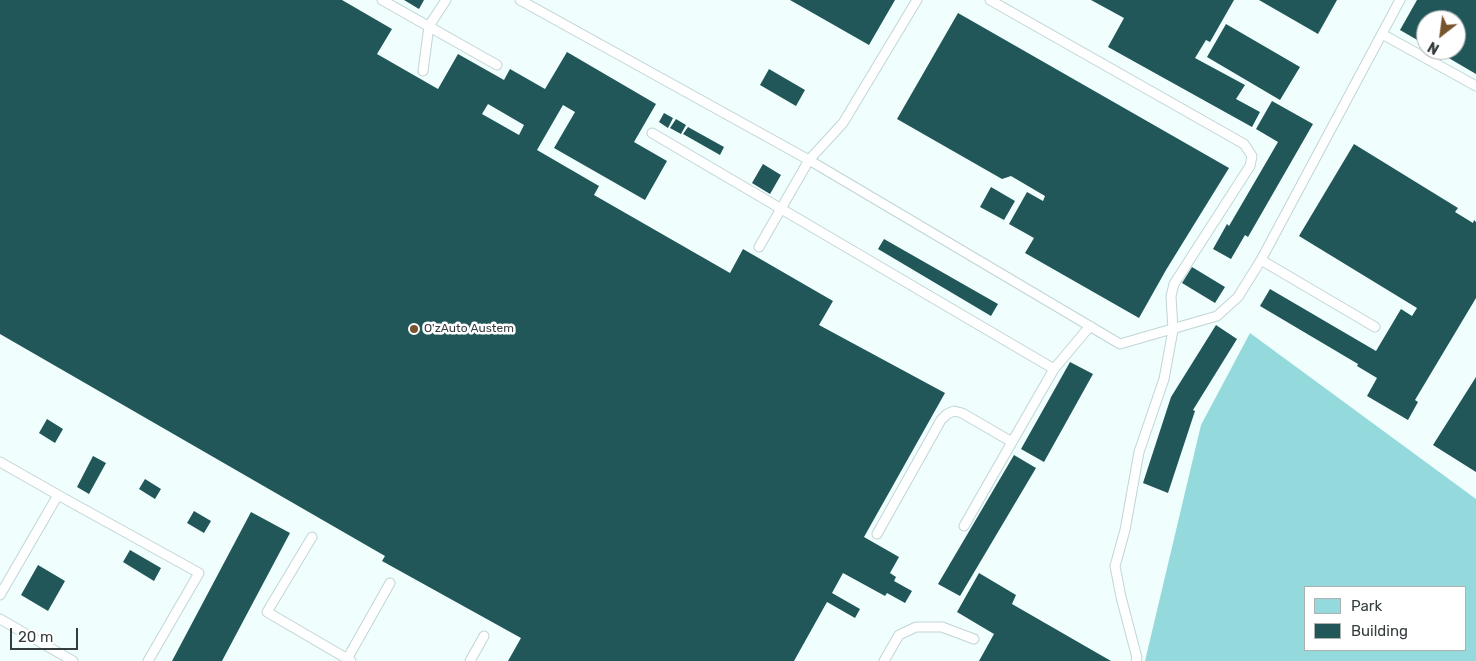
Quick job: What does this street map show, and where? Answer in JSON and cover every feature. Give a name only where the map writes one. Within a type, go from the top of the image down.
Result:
[{"type":"lane","points":[[382,0],[497,65]]},
{"type":"lane","points":[[423,71],[429,26],[446,0]]},
{"type":"lane","points":[[520,0],[809,160],[1120,344],[1174,330],[1216,316],[1238,297],[1260,260],[1400,0]]},
{"type":"lane","points":[[759,247],[809,160],[843,124],[917,0]]},
{"type":"lane","points":[[990,0],[1244,144],[1252,156],[1250,166],[1174,284],[1171,296],[1174,330],[1164,379],[1140,452],[1116,566],[1120,597],[1137,658],[1136,661]]},
{"type":"lane","points":[[1382,34],[1476,86]]},
{"type":"lane","points":[[652,133],[1054,369]]},
{"type":"lane","points":[[1260,260],[1375,327]]},
{"type":"lane","points":[[964,526],[1054,369],[1090,326]]},
{"type":"lane","points":[[877,534],[941,420],[947,414],[954,411],[962,413],[1012,442]]},
{"type":"lane","points":[[0,462],[199,572],[148,661]]},
{"type":"lane","points":[[0,595],[58,495]]},
{"type":"lane","points":[[312,536],[267,612],[348,660],[390,583]]},
{"type":"lane","points":[[0,619],[74,661]]},
{"type":"lane","points":[[884,661],[900,635],[916,626],[942,627],[974,640]]},
{"type":"lane","points":[[470,661],[484,636]]},
{"type":"green space","points":[[1250,333],[1476,499],[1476,661],[1145,661],[1201,425]]},
{"type":"building","name":"O'zAuto Austem","points":[[0,0],[342,0],[392,29],[377,54],[438,89],[458,54],[504,80],[510,69],[545,89],[567,52],[656,104],[634,142],[667,161],[645,200],[554,148],[575,112],[563,105],[537,150],[599,186],[594,195],[730,273],[743,249],[833,301],[819,325],[945,393],[864,537],[899,557],[890,573],[896,577],[894,581],[912,591],[905,603],[887,593],[885,596],[843,573],[832,593],[860,609],[855,618],[827,602],[794,661],[508,661],[521,638],[382,561],[385,556],[0,334]],"holes":[[[488,104],[524,125],[519,135],[482,114]]]},
{"type":"building","points":[[404,0],[424,0],[419,9]]},
{"type":"building","points":[[790,0],[895,0],[869,45]]},
{"type":"building","points":[[1091,0],[1234,0],[1210,42],[1206,40],[1195,58],[1245,85],[1236,99],[1260,112],[1252,127],[1108,47],[1124,18]]},
{"type":"building","points":[[1259,0],[1337,0],[1318,34]]},
{"type":"building","points":[[1417,0],[1476,0],[1476,74],[1452,60],[1466,60],[1466,10],[1416,10],[1416,39],[1400,30]]},
{"type":"building","points":[[958,13],[1229,168],[1166,270],[1139,318],[1025,253],[1034,238],[1009,224],[1027,192],[1043,201],[1045,196],[1011,176],[1002,179],[897,119]]},
{"type":"building","points":[[1226,24],[1300,67],[1280,100],[1207,57]]},
{"type":"building","points":[[769,69],[805,90],[796,106],[760,85]]},
{"type":"building","points":[[1272,101],[1313,124],[1248,237],[1245,235],[1231,259],[1213,249],[1227,224],[1229,226],[1278,142],[1256,129]]},
{"type":"building","points":[[664,113],[673,118],[668,128],[659,122]]},
{"type":"building","points":[[676,119],[686,125],[681,134],[670,128]]},
{"type":"building","points":[[688,127],[724,147],[720,155],[683,134]]},
{"type":"building","points":[[1354,144],[1458,208],[1455,212],[1473,223],[1474,220],[1476,222],[1476,298],[1415,400],[1418,402],[1408,420],[1367,396],[1377,378],[1357,366],[1358,364],[1260,306],[1270,289],[1376,351],[1401,309],[1412,316],[1417,308],[1299,236]]},
{"type":"building","points":[[763,164],[781,175],[770,194],[752,183]]},
{"type":"building","points":[[991,187],[1015,201],[1004,220],[980,207]]},
{"type":"building","points":[[884,239],[998,304],[991,316],[878,249]]},
{"type":"building","points":[[1192,267],[1225,287],[1215,303],[1182,283]]},
{"type":"building","points":[[1216,325],[1237,339],[1193,410],[1195,411],[1168,493],[1143,483],[1171,397]]},
{"type":"building","points":[[1070,362],[1093,374],[1044,462],[1021,449]]},
{"type":"building","points":[[1476,377],[1476,472],[1433,445]]},
{"type":"building","points":[[47,419],[63,429],[55,443],[39,433]]},
{"type":"building","points":[[1014,455],[1036,468],[960,596],[938,584]]},
{"type":"building","points":[[93,456],[106,463],[89,494],[77,487]]},
{"type":"building","points":[[145,479],[161,489],[155,499],[139,489]]},
{"type":"building","points":[[194,511],[211,521],[204,533],[187,523]]},
{"type":"building","points":[[251,512],[290,533],[222,661],[172,661]]},
{"type":"building","points":[[130,550],[161,568],[154,581],[123,562]]},
{"type":"building","points":[[38,565],[65,581],[48,611],[21,595]]},
{"type":"building","points":[[979,573],[1016,595],[1012,604],[1111,661],[979,661],[994,634],[957,612]]},
{"type":"place","name":"O'zAuto Austem","points":[[414,329]]}]
